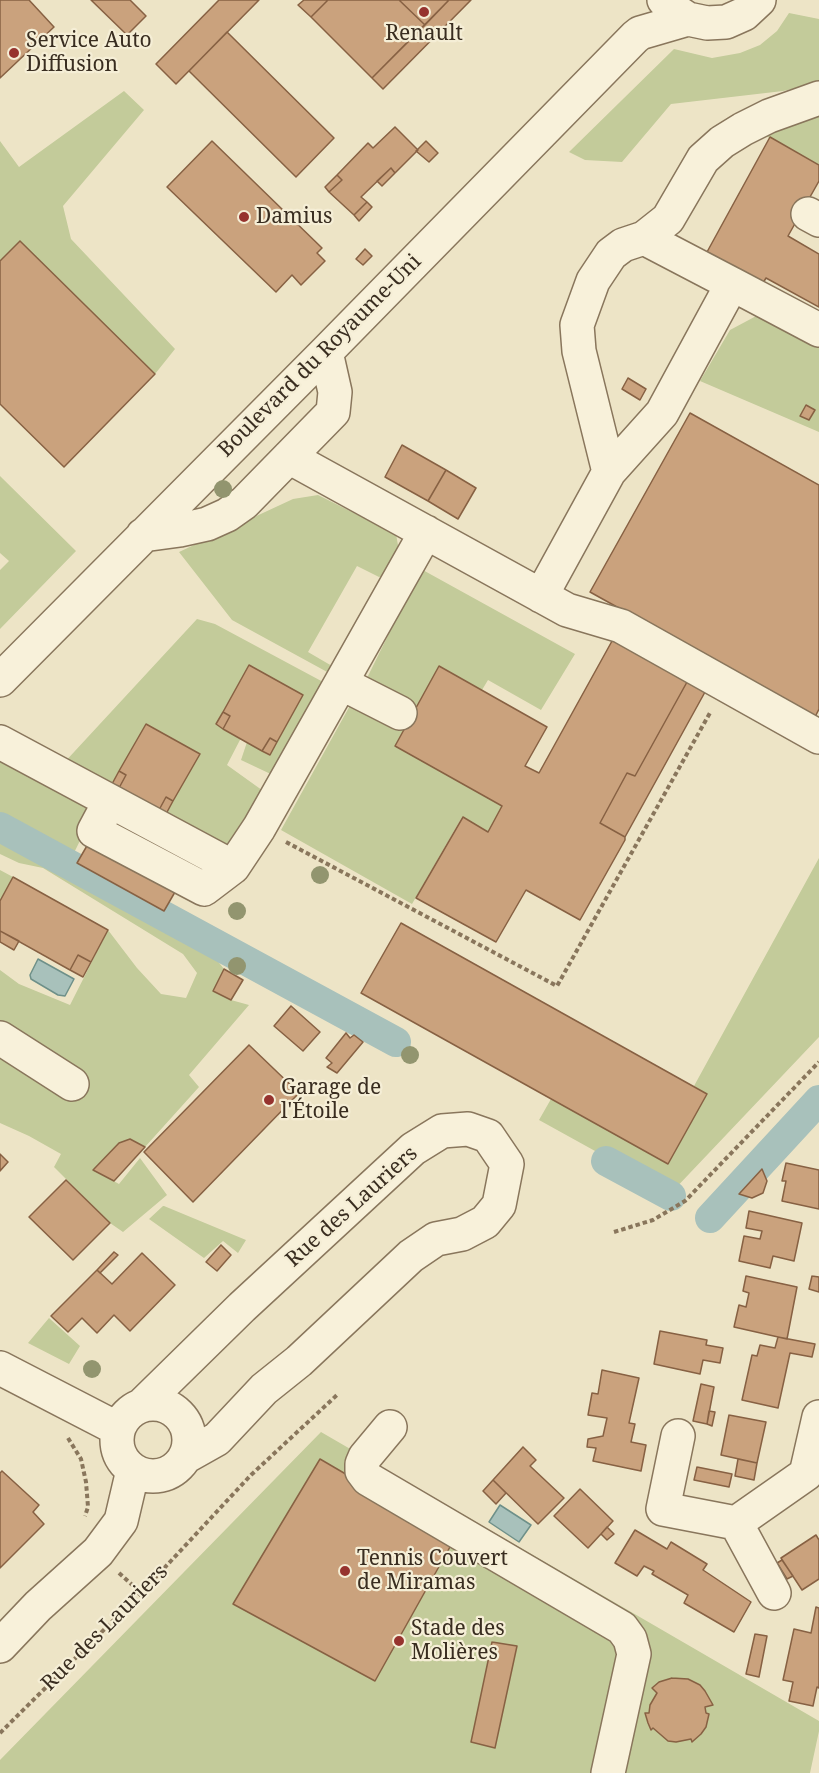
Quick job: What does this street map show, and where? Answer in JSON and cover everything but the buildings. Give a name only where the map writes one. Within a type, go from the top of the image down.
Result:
[{"type":"street","points":[[640,33],[648,0]]},
{"type":"street","points":[[676,10],[707,23],[726,22],[744,14],[759,0]]},
{"type":"street","name":"Boulevard du Royaume-Uni","points":[[0,680],[640,33],[676,10]]},
{"type":"street","points":[[609,472],[579,351],[578,325],[593,281],[612,254],[623,245],[644,238],[668,219],[703,159],[722,142],[769,116],[819,98]]},
{"type":"street","points":[[644,238],[819,330]]},
{"type":"street","points":[[541,596],[609,472],[662,413],[732,284]]},
{"type":"street","points":[[143,535],[198,526],[227,515],[244,503],[333,412],[336,402],[335,392],[326,352]]},
{"type":"street","points":[[289,457],[567,610],[621,626],[819,737]]},
{"type":"street","points":[[0,742],[110,801],[94,831],[204,889],[233,867],[259,828],[426,532]]},
{"type":"street","points":[[341,683],[400,713]]},
{"type":"street","points":[[0,1038],[72,1084]]},
{"type":"street","name":"Rue des Lauriers","points":[[118,1429],[123,1419],[142,1405],[274,1277],[413,1149],[442,1131],[468,1130],[488,1136],[507,1164],[499,1205],[485,1222],[462,1234],[436,1239],[411,1256],[299,1361],[264,1389],[217,1439],[185,1457],[178,1467],[168,1474],[155,1476],[144,1476],[133,1470]]},
{"type":"street","points":[[0,1368],[118,1429],[116,1441],[119,1453],[124,1463],[133,1470],[121,1521],[98,1552],[38,1606],[0,1646]]},
{"type":"street","points":[[142,1405],[164,1405],[176,1412],[189,1433],[189,1445],[185,1457]]},
{"type":"street","points":[[678,1436],[663,1509],[736,1523],[806,1474],[819,1418]]},
{"type":"street","points":[[390,1427],[365,1457],[362,1464],[362,1471],[368,1479],[622,1628],[630,1639],[634,1654],[608,1773]]},
{"type":"street","points":[[736,1523],[774,1593]]},
{"type":"path","points":[[259,828],[557,986],[725,685]]},
{"type":"path","points":[[614,1232],[653,1220],[685,1201],[819,1062]]},
{"type":"path","name":"Rue des Lauriers","points":[[0,1733],[141,1593],[251,1475],[337,1395]]},
{"type":"path","points":[[64,1433],[81,1459],[86,1482],[88,1507],[83,1524]]},
{"type":"green space","points":[[789,13],[819,19],[819,83],[783,91],[671,104],[622,162],[585,160],[569,152],[674,49],[712,58],[740,53],[760,45],[777,31]]},
{"type":"green space","points":[[124,91],[144,110],[63,206],[71,239],[175,349],[155,374],[20,241],[0,261],[0,141],[19,167]]},
{"type":"green space","points":[[819,113],[819,165],[764,135]]},
{"type":"green space","points":[[760,314],[819,347],[819,432],[700,381],[730,330]]},
{"type":"green space","points":[[0,476],[76,551],[0,629],[0,570],[9,561],[0,553]]},
{"type":"green space","points":[[318,495],[396,534],[399,551],[385,575],[379,577],[357,566],[308,652],[332,666],[329,673],[232,620],[179,552],[293,499]]},
{"type":"green space","points":[[421,569],[575,654],[541,710],[488,680],[482,690],[439,666],[416,708],[366,680]]},
{"type":"green space","points":[[197,619],[215,624],[325,683],[277,777],[241,760],[247,742],[270,755],[303,695],[249,665],[216,724],[241,738],[227,765],[266,793],[228,854],[166,813],[199,754],[146,724],[112,784],[62,765]]},
{"type":"green space","points":[[352,702],[404,729],[395,746],[502,806],[488,832],[462,817],[412,904],[281,830]]},
{"type":"green space","points":[[0,752],[98,804],[70,861],[0,824]]},
{"type":"green space","points":[[0,835],[208,949],[224,969],[213,991],[231,1000],[249,1005],[189,1075],[199,1087],[145,1147],[130,1139],[119,1143],[94,1170],[119,1184],[140,1158],[167,1195],[123,1232],[110,1223],[54,1167],[61,1154],[0,1123],[0,970],[19,984],[70,1005],[108,930],[137,968],[161,994],[186,998],[197,973],[183,954],[43,868],[19,863],[0,854]]},
{"type":"green space","points":[[819,858],[819,1037],[671,1193],[539,1120],[551,1099],[668,1164],[707,1094],[694,1086]]},
{"type":"green space","points":[[0,870],[13,877],[0,901]]},
{"type":"green space","points":[[163,1206],[246,1240],[238,1253],[223,1241],[204,1258],[149,1219]]},
{"type":"green space","points":[[49,1318],[80,1346],[69,1364],[28,1343]]},
{"type":"green space","name":"Stade des Molières","points":[[321,1432],[819,1721],[810,1773],[0,1773],[0,1760]]},
{"type":"water","points":[[38,959],[74,979],[65,996],[58,995],[31,979],[30,975]]},
{"type":"water","points":[[500,1505],[531,1525],[519,1542],[489,1522]]},
{"type":"waterway","points":[[0,827],[396,1042]]},
{"type":"waterway","points":[[710,1218],[819,1100]]},
{"type":"waterway","points":[[606,1161],[671,1196]]},
{"type":"place","name":"Renault","points":[[424,12]]},
{"type":"place","name":"Service Auto Diffusion","points":[[14,53]]},
{"type":"place","name":"Damius","points":[[244,217]]},
{"type":"place","name":"Garage de l'Étoile","points":[[269,1100]]},
{"type":"place","name":"Tennis Couvert de Miramas","points":[[345,1571]]},
{"type":"place","name":"Stade des Molières","points":[[399,1641]]}]
